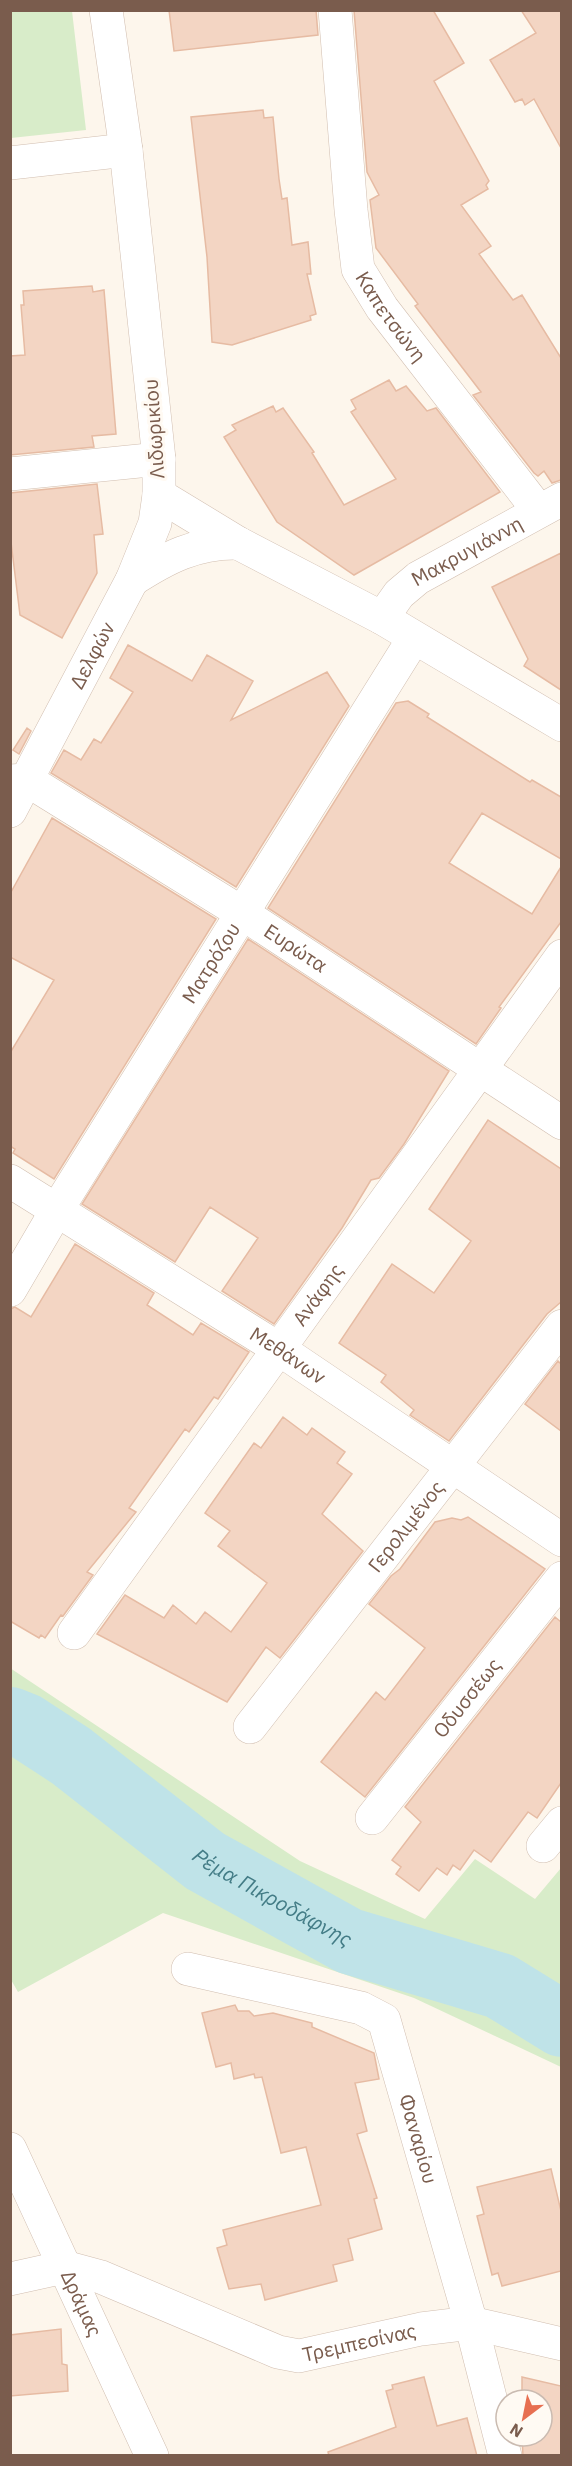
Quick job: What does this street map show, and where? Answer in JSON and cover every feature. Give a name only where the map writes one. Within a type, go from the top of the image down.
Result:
[{"type":"street","name":"Λιδωρικίου","points":[[106,10],[126,150],[159,459],[159,495],[238,543],[382,618],[561,725]]},
{"type":"street","name":"Καπετσώνη","points":[[335,10],[358,269],[382,308],[550,505]]},
{"type":"street","points":[[10,163],[126,150]]},
{"type":"street","points":[[10,474],[159,459]]},
{"type":"street","name":"Δελφών","points":[[10,811],[19,781],[132,580],[154,523],[159,495]]},
{"type":"street","name":"Μακρυγιάννη","points":[[382,618],[399,594],[418,578],[550,505]]},
{"type":"street","points":[[132,580],[166,559],[191,548],[206,544],[238,543]]},
{"type":"street","name":"Ματρόζου","points":[[10,1290],[58,1209],[414,638]]},
{"type":"street","name":"Ευρώτα","points":[[19,781],[242,913],[561,1123]]},
{"type":"street","name":"Ανάφης","points":[[74,1633],[482,1069],[561,956]]},
{"type":"street","name":"Μεθάνων","points":[[10,1181],[279,1349],[455,1466],[561,1540]]},
{"type":"street","name":"Γερολιμένος","points":[[250,1727],[455,1466],[561,1326]]},
{"type":"street","name":"Οδυσσέως","points":[[372,1818],[561,1578]]},
{"type":"street","name":"Φαναρίου","points":[[188,1969],[361,2008],[384,2020],[471,2323],[505,2456]]},
{"type":"street","name":"Δράμας","points":[[10,2149],[152,2456]]},
{"type":"street","points":[[10,2279],[64,2267]]},
{"type":"street","name":"Τρεμπεσίνας","points":[[64,2267],[101,2277],[278,2352],[299,2356],[421,2329],[471,2323],[561,2344]]},
{"type":"green space","points":[[10,11],[72,11],[86,130],[11,138]]},
{"type":"green space","points":[[10,1668],[300,1861],[425,1919],[475,1859],[535,1899],[561,1868],[561,2067],[414,1998],[163,1913],[18,1992],[10,1978]]},
{"type":"building","points":[[169,10],[316,10],[318,35],[174,51]]},
{"type":"building","points":[[354,10],[433,10],[464,63],[434,81],[489,181],[486,185],[488,189],[461,205],[491,246],[479,254],[513,300],[522,295],[561,358],[561,480],[552,483],[544,471],[538,476],[534,473],[473,395],[481,392],[415,306],[418,304],[376,248],[370,200],[379,195],[367,172]]},
{"type":"building","points":[[521,10],[561,10],[561,148],[534,99],[525,105],[522,99],[515,102],[490,60],[536,33]]},
{"type":"building","points":[[263,110],[264,118],[273,117],[279,179],[282,199],[287,198],[292,245],[308,242],[311,274],[307,274],[316,314],[310,316],[311,320],[232,345],[212,342],[207,257],[191,117]]},
{"type":"building","points":[[92,286],[93,292],[104,290],[116,434],[92,436],[94,447],[10,455],[10,356],[25,355],[21,305],[24,305],[23,291]]},
{"type":"building","points":[[389,380],[396,391],[406,386],[427,411],[436,408],[500,492],[354,575],[277,522],[224,437],[236,430],[232,425],[273,406],[276,412],[283,408],[314,452],[312,453],[344,505],[396,479],[351,412],[356,409],[351,400]]},
{"type":"building","points":[[97,484],[103,534],[94,535],[97,573],[62,638],[20,615],[10,534],[10,493]]},
{"type":"building","points":[[561,553],[561,690],[524,666],[528,659],[492,587]]},
{"type":"building","points":[[128,645],[192,681],[207,655],[253,681],[231,720],[327,672],[349,706],[236,887],[51,773],[64,750],[81,760],[94,739],[101,743],[133,692],[110,678]]},
{"type":"building","points":[[408,701],[429,714],[427,717],[530,782],[532,780],[561,797],[561,859],[482,813],[449,863],[532,914],[561,867],[561,922],[499,1007],[501,1008],[476,1044],[268,908],[396,703]]},
{"type":"building","points":[[27,728],[31,731],[19,754],[13,750]]},
{"type":"building","points":[[52,818],[216,919],[54,1179],[13,1153],[15,1149],[10,1146],[10,1053],[54,980],[10,957],[10,894]]},
{"type":"building","points":[[248,939],[449,1071],[404,1144],[379,1178],[371,1180],[342,1228],[274,1324],[222,1291],[258,1238],[210,1207],[175,1262],[82,1204]]},
{"type":"building","points":[[488,1120],[561,1169],[561,1302],[547,1314],[449,1441],[410,1415],[414,1410],[381,1382],[386,1375],[339,1343],[392,1264],[434,1293],[471,1241],[429,1209]]},
{"type":"building","points":[[75,1244],[154,1293],[147,1305],[193,1335],[201,1323],[249,1352],[218,1399],[214,1397],[189,1432],[185,1429],[129,1508],[136,1512],[87,1572],[93,1575],[63,1616],[61,1615],[45,1638],[41,1635],[39,1638],[10,1621],[10,1309],[15,1307],[31,1317]]},
{"type":"building","points":[[558,1361],[561,1364],[561,1431],[525,1404]]},
{"type":"building","points":[[283,1417],[307,1435],[312,1428],[345,1452],[337,1463],[352,1474],[322,1514],[363,1551],[280,1658],[266,1647],[227,1702],[97,1634],[125,1595],[164,1618],[173,1605],[196,1624],[205,1612],[231,1632],[267,1583],[218,1546],[230,1531],[205,1513],[254,1443],[261,1448]]},
{"type":"building","points":[[468,1517],[545,1569],[365,1797],[321,1762],[376,1692],[385,1700],[425,1648],[369,1604],[391,1576],[400,1569],[435,1522],[452,1518],[461,1520]]},
{"type":"building","points":[[555,1617],[561,1622],[561,1783],[537,1818],[528,1812],[491,1862],[474,1850],[460,1870],[453,1865],[447,1875],[437,1868],[419,1891],[396,1874],[401,1867],[392,1860],[421,1822],[405,1807]]},
{"type":"building","points":[[235,2005],[238,2011],[249,2011],[254,2016],[273,2013],[312,2023],[312,2027],[374,2053],[379,2079],[355,2083],[367,2131],[357,2134],[377,2198],[374,2199],[382,2229],[348,2239],[353,2260],[333,2265],[337,2281],[265,2300],[261,2284],[229,2289],[217,2248],[227,2245],[223,2230],[321,2205],[306,2147],[281,2153],[262,2077],[255,2078],[254,2074],[234,2079],[231,2063],[216,2067],[202,2013]]},
{"type":"building","points":[[551,2169],[561,2211],[561,2271],[502,2286],[498,2273],[492,2275],[477,2216],[484,2214],[477,2187]]},
{"type":"building","points":[[61,2329],[62,2364],[67,2365],[68,2391],[10,2396],[10,2335]]},
{"type":"building","points":[[424,2377],[437,2426],[467,2418],[477,2456],[329,2456],[328,2452],[396,2427],[386,2391],[393,2389],[392,2385]]},
{"type":"building","points":[[522,2377],[561,2386],[561,2456],[523,2456],[523,2448],[554,2448],[554,2388],[522,2388]]},
{"type":"waterway","name":"Ρέμα Πικροδάφνης","points":[[10,1720],[25,1726],[71,1756],[205,1861],[349,1941],[500,1986],[562,2024]]}]
